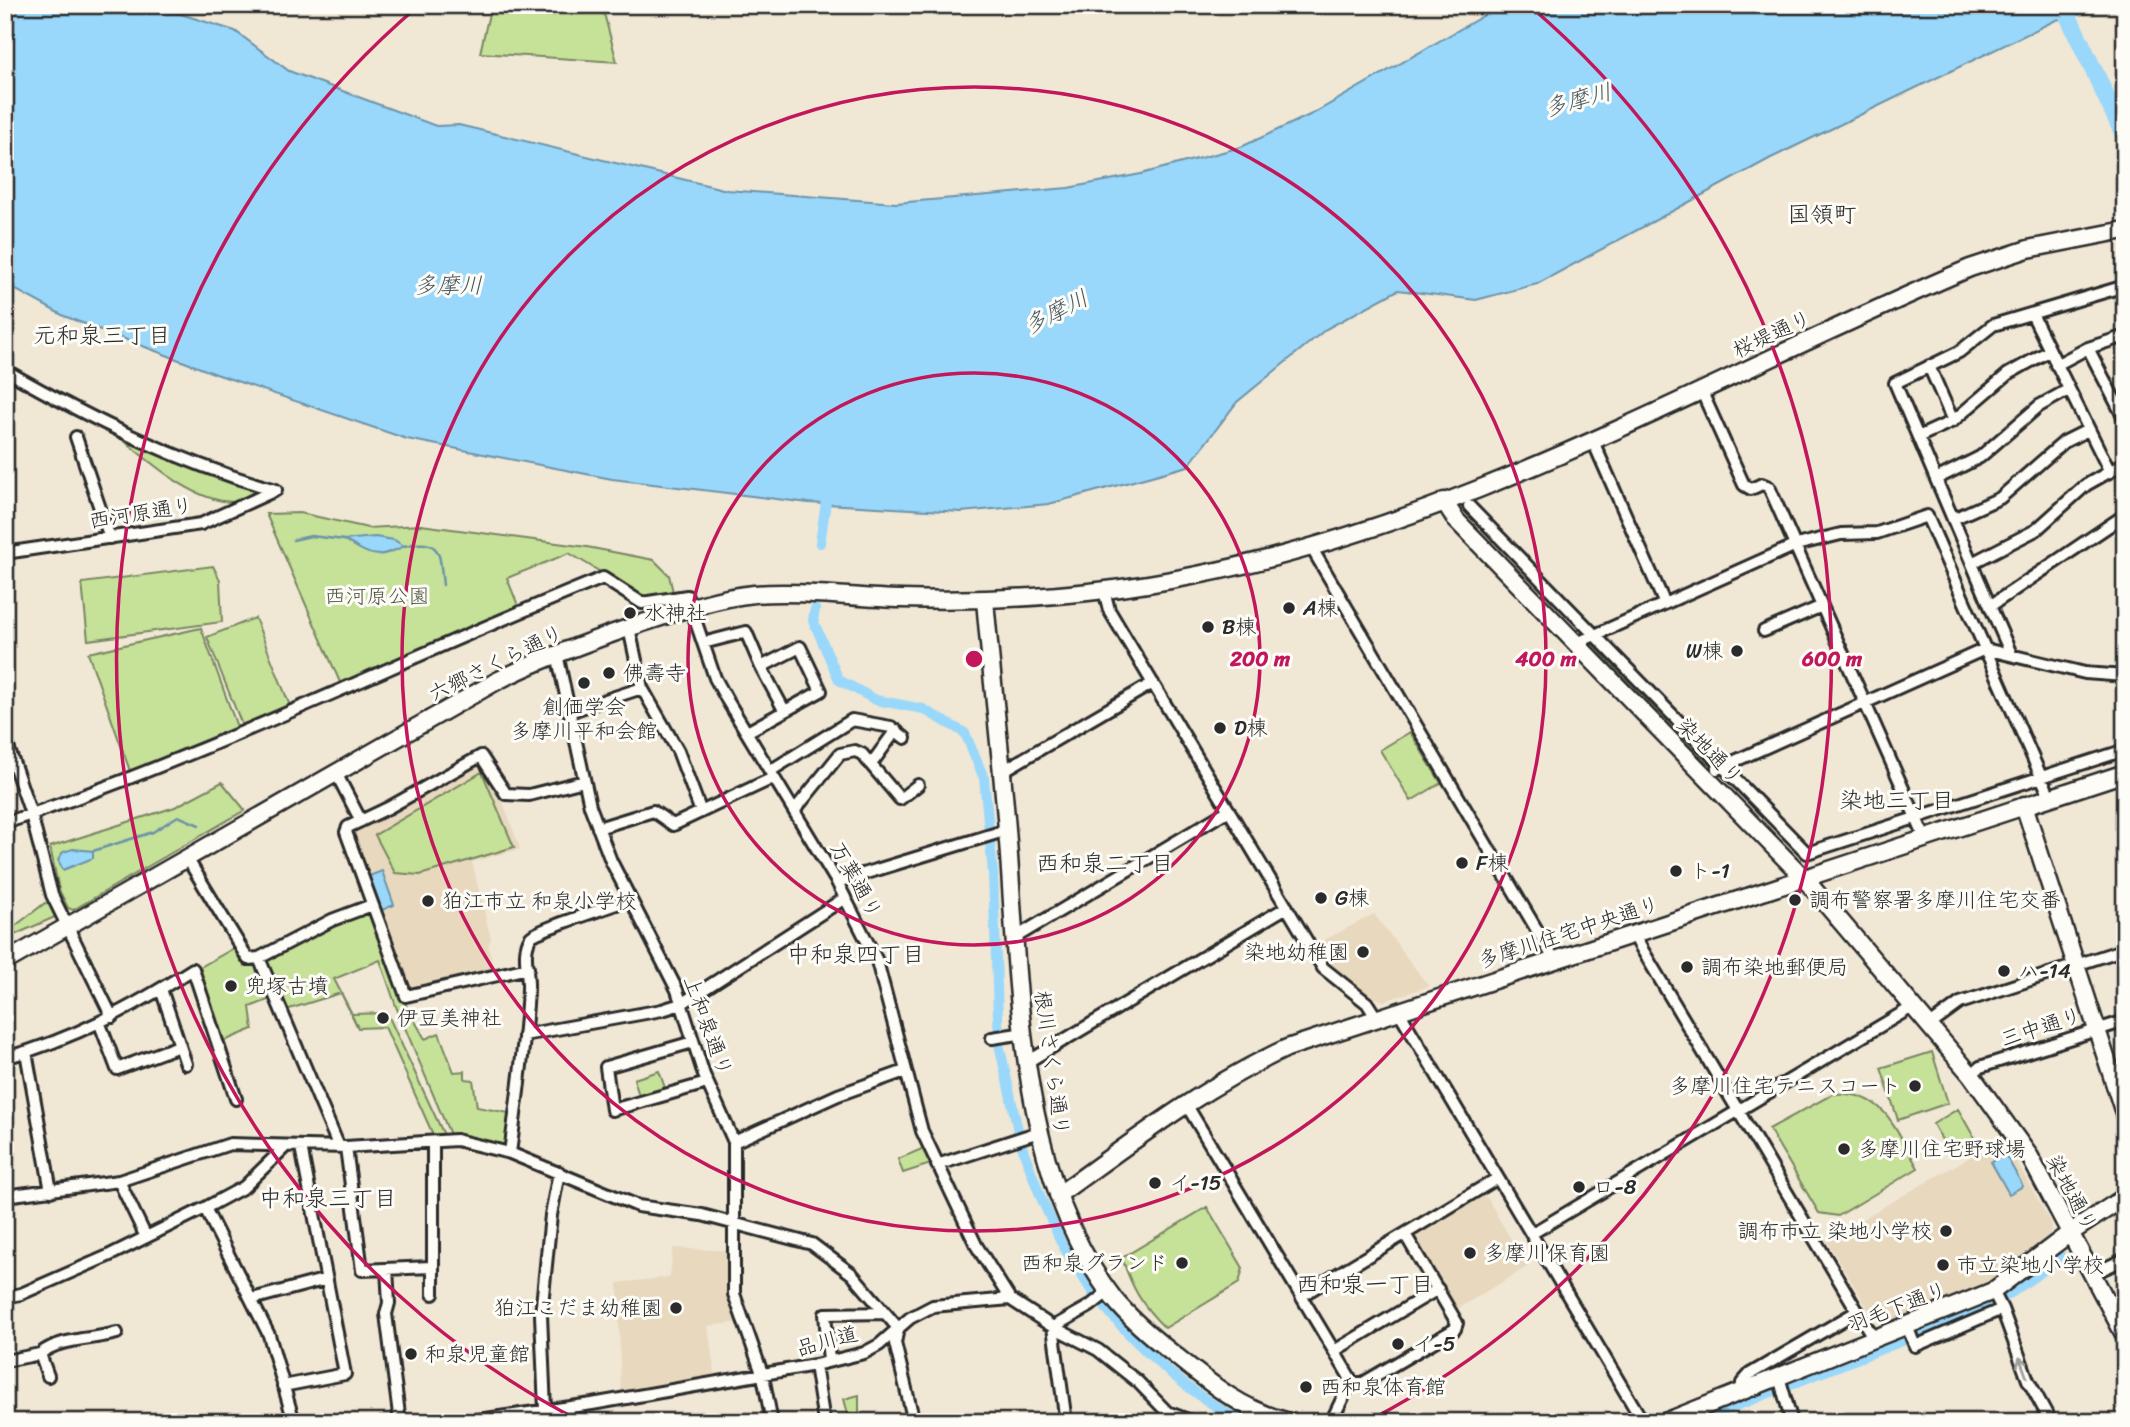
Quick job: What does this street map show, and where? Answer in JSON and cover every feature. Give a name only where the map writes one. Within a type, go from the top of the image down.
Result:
[{"type":"street","name":"桜堤通り","points":[[1444,501],[1592,439],[1969,268],[2028,248],[2125,230]]},
{"type":"street","points":[[2011,654],[1895,383],[1959,352],[1987,328],[2125,286]]},
{"type":"street","points":[[2032,314],[2110,472]]},
{"type":"street","points":[[2056,365],[2088,348],[2125,336]]},
{"type":"street","points":[[2088,348],[2121,405],[2125,420]]},
{"type":"street","points":[[1918,437],[1953,421],[2008,374],[2049,351]]},
{"type":"street","points":[[1929,366],[1953,421]]},
{"type":"street","name":"西河原通り","points":[[5,370],[138,440],[221,473],[276,489],[201,524],[5,554]]},
{"type":"street","points":[[1701,390],[1744,485],[1751,489],[1762,484],[1769,487],[1924,838]]},
{"type":"street","points":[[1936,479],[1980,457],[2039,406],[2068,390]]},
{"type":"street","points":[[1953,519],[2000,498],[2064,442],[2088,430]]},
{"type":"street","points":[[76,438],[110,538]]},
{"type":"street","points":[[1592,439],[1664,602]]},
{"type":"street","points":[[1972,563],[2036,530],[2086,485],[2125,463]]},
{"type":"street","points":[[1376,1017],[1367,1003],[1322,968],[1109,610],[1104,590],[1195,576],[1311,547],[1444,501]]},
{"type":"street","name":"染地通り","points":[[1444,501],[1457,520],[1804,878],[1930,1024],[1971,1075],[2030,1157],[2125,1336]]},
{"type":"street","points":[[1469,506],[1807,853],[2125,750]]},
{"type":"street","points":[[1990,606],[2125,515]]},
{"type":"street","points":[[1577,643],[1796,545],[1841,534],[1877,533],[1927,516],[2050,797]]},
{"type":"street","points":[[1311,547],[1555,959]]},
{"type":"street","points":[[5,823],[347,689],[603,578],[642,603],[687,596],[692,606]]},
{"type":"street","name":"六郷さくら通り","points":[[5,962],[497,681],[556,654],[692,606],[757,594],[985,600],[1104,590]]},
{"type":"street","name":"根川さくら通り","points":[[985,600],[1001,772],[1001,831],[1016,937],[1029,1061],[1033,1134],[1082,1247],[1109,1291],[1138,1324],[1215,1388],[1255,1412],[1289,1422]]},
{"type":"street","name":"万葉通り","points":[[692,606],[715,678],[838,882],[877,961],[922,1131],[976,1245],[1010,1299]]},
{"type":"street","points":[[1764,631],[1822,606]]},
{"type":"street","points":[[629,628],[642,688],[678,751],[701,813]]},
{"type":"street","points":[[703,643],[746,632],[784,710]]},
{"type":"street","points":[[747,733],[821,691],[800,647],[761,667]]},
{"type":"street","points":[[1706,777],[1721,767],[1985,649],[2085,673],[2125,676]]},
{"type":"street","name":"上和泉通り","points":[[556,654],[583,781],[598,828],[630,899],[677,990],[707,1083],[734,1142],[734,1294],[763,1376],[772,1422]]},
{"type":"street","points":[[1001,772],[1153,683]]},
{"type":"street","points":[[569,712],[642,688]]},
{"type":"street","points":[[598,828],[653,811],[673,825],[701,813],[771,774],[852,720],[901,734],[872,763]]},
{"type":"street","points":[[5,738],[31,814],[52,895],[112,1017]]},
{"type":"street","points":[[794,811],[840,754],[855,751],[872,763],[901,799],[919,785]]},
{"type":"street","points":[[528,968],[406,996],[346,832],[348,827],[481,756],[506,794],[528,795],[583,781]]},
{"type":"street","points":[[336,773],[361,821]]},
{"type":"street","name":"多摩川住宅中央通り","points":[[1058,1195],[1186,1104],[1277,1053],[1376,1017],[2125,773]]},
{"type":"street","points":[[2024,805],[2125,1116]]},
{"type":"street","points":[[1016,937],[1229,810]]},
{"type":"street","points":[[838,882],[1001,831]]},
{"type":"street","points":[[187,858],[235,943],[248,959],[259,958],[332,920],[372,905]]},
{"type":"street","points":[[524,1035],[662,1010],[681,1004],[845,898]]},
{"type":"street","points":[[510,1153],[524,1035],[528,968],[525,950],[538,931],[584,918],[630,899]]},
{"type":"street","points":[[1029,1061],[1287,907]]},
{"type":"street","points":[[1633,934],[1874,1339]]},
{"type":"street","points":[[1930,1024],[1960,1003],[2125,949]]},
{"type":"street","points":[[259,958],[342,1147],[362,1270],[431,1267]]},
{"type":"street","points":[[5,1058],[100,1024],[193,969],[236,1099]]},
{"type":"street","points":[[161,989],[186,1065]]},
{"type":"street","points":[[1531,1234],[1914,1006]]},
{"type":"street","points":[[1398,1010],[1643,1422]]},
{"type":"street","name":"三中通り","points":[[1971,1075],[1980,1067],[2125,1021]]},
{"type":"street","points":[[100,1024],[117,1069],[179,1046]]},
{"type":"street","points":[[998,1037],[1025,1033]]},
{"type":"street","points":[[693,1042],[606,1067],[612,1110],[707,1083]]},
{"type":"street","points":[[26,1052],[51,1191]]},
{"type":"street","points":[[734,1142],[838,1095],[905,1071]]},
{"type":"street","points":[[1186,1104],[1334,1351],[1350,1384]]},
{"type":"street","points":[[937,1165],[1033,1134]]},
{"type":"street","points":[[5,1196],[119,1181],[230,1144],[342,1147],[456,1140],[510,1153],[638,1206],[735,1223],[812,1244],[852,1274],[898,1328],[895,1343],[914,1422]]},
{"type":"street","points":[[433,1142],[433,1294]]},
{"type":"street","points":[[5,1297],[22,1294],[205,1208],[244,1186],[286,1146]]},
{"type":"street","points":[[283,1386],[345,1374],[301,1147]]},
{"type":"street","points":[[545,1410],[541,1315],[551,1215],[559,1172]]},
{"type":"street","points":[[1301,1296],[1499,1178]]},
{"type":"street","points":[[119,1181],[146,1237]]},
{"type":"street","name":"羽毛下通り","points":[[1665,1422],[1742,1391],[1781,1385],[1874,1339],[1911,1335],[1998,1302],[2070,1233],[2125,1197]]},
{"type":"street","points":[[205,1208],[269,1335],[294,1422]]},
{"type":"street","points":[[1350,1384],[1363,1383],[1455,1329],[1457,1323],[1405,1234]]},
{"type":"street","points":[[2092,1274],[2125,1259]]},
{"type":"street","points":[[387,1269],[390,1303],[386,1314],[400,1422]]},
{"type":"street","points":[[252,1299],[327,1279]]},
{"type":"street","points":[[1334,1351],[1438,1289]]},
{"type":"street","points":[[1053,1327],[1109,1291]]},
{"type":"street","points":[[1010,1299],[1053,1327],[1098,1350],[1138,1382],[1167,1417],[1193,1422]]},
{"type":"street","name":"品川道","points":[[464,1422],[763,1376],[814,1365],[864,1353],[933,1306],[1010,1299]]},
{"type":"street","points":[[1998,1302],[2028,1380],[2051,1422]]},
{"type":"street","points":[[1742,1391],[1742,1383],[1750,1374],[1858,1311]]},
{"type":"street","points":[[829,1361],[825,1314],[885,1313]]},
{"type":"street","points":[[1053,1327],[1066,1422]]},
{"type":"street","points":[[5,1361],[40,1354],[52,1344],[86,1341],[117,1333]]},
{"type":"street","points":[[40,1354],[48,1376]]},
{"type":"street","points":[[814,1365],[824,1422]]},
{"type":"street","points":[[1331,1422],[1350,1384]]},
{"type":"street","points":[[1781,1385],[1792,1422]]},
{"type":"shaded area","name":"狛江市立 和泉小学校","points":[[483,763],[500,794],[520,849],[472,862],[491,940],[488,944],[492,973],[409,994],[351,831]]},
{"type":"shaded area","name":"染地幼稚園","points":[[1374,914],[1429,986],[1384,1001],[1371,996],[1327,961],[1317,944]]},
{"type":"shaded area","name":"調布市立 染地小学校","points":[[2003,1138],[2052,1225],[2049,1238],[2001,1275],[1970,1291],[1887,1324],[1873,1317],[1826,1240]]},
{"type":"shaded area","name":"多摩川保育園","points":[[1479,1195],[1487,1198],[1527,1267],[1455,1310],[1413,1241],[1413,1236]]},
{"type":"shaded area","name":"狛江こだま幼稚園","points":[[673,1248],[730,1251],[739,1322],[708,1326],[715,1378],[621,1393],[618,1283],[670,1277]]},
{"type":"green space","points":[[491,5],[602,6],[617,62],[480,53]]},
{"type":"green space","points":[[119,437],[213,476],[264,490],[233,502],[202,495],[172,478]]},
{"type":"green space","name":"西河原公園","points":[[300,513],[368,528],[421,525],[587,547],[654,560],[669,575],[673,592],[651,600],[642,597],[569,553],[507,578],[519,608],[342,687],[266,514]]},
{"type":"green space","points":[[213,566],[220,580],[222,622],[88,640],[82,583]]},
{"type":"green space","points":[[255,618],[290,706],[242,725],[207,637]]},
{"type":"green space","points":[[201,628],[237,727],[130,771],[88,653]]},
{"type":"green space","points":[[1592,639],[1715,765],[1713,769],[1591,643]]},
{"type":"green space","points":[[1410,732],[1441,783],[1411,801],[1380,750]]},
{"type":"green space","points":[[482,772],[514,847],[420,875],[395,873],[375,835]]},
{"type":"green space","points":[[222,782],[245,810],[73,910],[68,908],[59,890],[50,847],[175,807]]},
{"type":"green space","points":[[45,903],[50,905],[55,917],[5,939],[6,933]]},
{"type":"green space","name":"伊豆美神社","points":[[370,910],[403,1000],[425,1039],[439,1033],[454,1072],[465,1071],[465,1079],[473,1080],[477,1107],[509,1113],[505,1148],[451,1137],[397,1009],[380,960],[334,979],[352,1014],[387,1013],[445,1137],[434,1137],[385,1027],[358,1028],[341,993],[286,1010],[265,962],[267,958]]},
{"type":"green space","points":[[234,948],[245,961],[257,963],[271,999],[250,1007],[253,1029],[222,1042],[197,969]]},
{"type":"green space","name":"多摩川住宅テニスコート","points":[[1932,1052],[1948,1103],[1898,1120],[1881,1068]]},
{"type":"green space","points":[[659,1071],[665,1088],[639,1096],[634,1079]]},
{"type":"green space","name":"多摩川住宅野球場","points":[[1833,1094],[1851,1094],[1877,1105],[1895,1126],[1918,1168],[1838,1216],[1819,1213],[1769,1129]]},
{"type":"green space","points":[[1958,1109],[1975,1139],[1950,1154],[1933,1124]]},
{"type":"green space","points":[[924,1148],[931,1164],[903,1173],[898,1159]]},
{"type":"green space","name":"西和泉グランド","points":[[1207,1207],[1243,1268],[1239,1283],[1165,1328],[1139,1296],[1122,1258]]},
{"type":"green space","points":[[859,1395],[859,1413],[848,1414],[844,1399]]},
{"type":"water","name":"多摩川","points":[[5,5],[152,5],[235,31],[289,71],[436,126],[459,125],[727,190],[896,203],[1068,188],[1141,174],[1241,147],[1314,113],[1502,5],[2120,5],[2056,20],[1771,158],[1537,284],[1476,300],[1398,290],[1326,329],[1237,402],[1188,466],[1049,504],[961,512],[809,503],[612,479],[407,439],[216,374],[64,316],[5,284]]},
{"type":"water","points":[[375,537],[394,540],[404,546],[379,555],[344,540]]},
{"type":"water","points":[[73,849],[93,851],[93,858],[63,870],[58,860],[63,852]]},
{"type":"water","points":[[382,871],[394,905],[382,910],[369,876]]},
{"type":"water","points":[[2005,1154],[2023,1186],[2009,1194],[1991,1162]]},
{"type":"waterway","points":[[2063,5],[2125,137]]},
{"type":"waterway","points":[[820,543],[826,502]]},
{"type":"waterway","points":[[293,540],[311,536],[344,540]]},
{"type":"waterway","points":[[404,546],[426,544],[433,547],[439,558],[443,585]]},
{"type":"waterway","points":[[815,609],[813,620],[839,680],[876,700],[923,709],[965,733],[984,778],[993,873],[999,1044],[1021,1144],[1041,1198],[1063,1246],[1093,1293]]},
{"type":"waterway","points":[[93,851],[153,832],[178,816],[199,825]]},
{"type":"waterway","points":[[1695,1422],[1994,1305],[2062,1257]]},
{"type":"waterway","points":[[1104,1306],[1167,1370],[1242,1422]]},
{"type":"place","name":"A棟","points":[[1289,608]]},
{"type":"place","name":"水神社","points":[[630,613]]},
{"type":"place","name":"B棟","points":[[1208,627]]},
{"type":"place","name":"W棟","points":[[1737,651]]},
{"type":"place","name":"佛壽寺","points":[[609,673]]},
{"type":"place","name":"創価学会 多摩川平和会館","points":[[584,683]]},
{"type":"place","name":"D棟","points":[[1220,728]]},
{"type":"place","name":"F棟","points":[[1462,863]]},
{"type":"place","name":"ト-1","points":[[1676,871]]},
{"type":"place","name":"G棟","points":[[1321,898]]},
{"type":"place","name":"調布警察署多摩川住宅交番","points":[[1795,900]]},
{"type":"place","name":"狛江市立 和泉小学校","points":[[428,901]]},
{"type":"place","name":"染地幼稚園","points":[[1363,952]]},
{"type":"place","name":"調布染地郵便局","points":[[1687,967]]},
{"type":"place","name":"ハ-14","points":[[2004,971]]},
{"type":"place","name":"兜塚古墳","points":[[231,986]]},
{"type":"place","name":"伊豆美神社","points":[[383,1018]]},
{"type":"place","name":"多摩川住宅テニスコート","points":[[1915,1086]]},
{"type":"place","name":"多摩川住宅野球場","points":[[1844,1149]]},
{"type":"place","name":"イ-15","points":[[1155,1183]]},
{"type":"place","name":"ロ-8","points":[[1579,1187]]},
{"type":"place","name":"調布市立 染地小学校","points":[[1946,1231]]},
{"type":"place","name":"多摩川保育園","points":[[1470,1253]]},
{"type":"place","name":"西和泉グランド","points":[[1182,1263]]},
{"type":"place","name":"市立染地小学校","points":[[1943,1265]]},
{"type":"place","name":"狛江こだま幼稚園","points":[[676,1308]]},
{"type":"place","name":"イ-5","points":[[1398,1344]]},
{"type":"place","name":"和泉児童館","points":[[411,1354]]},
{"type":"place","name":"西和泉体育館","points":[[1306,1387]]},
{"type":"district","name":"国領町","points":[[1822,214]]},
{"type":"district","name":"元和泉三丁目","points":[[102,335]]},
{"type":"district","name":"染地三丁目","points":[[1897,800]]},
{"type":"district","name":"西和泉二丁目","points":[[1105,863]]},
{"type":"district","name":"中和泉四丁目","points":[[856,954]]},
{"type":"district","name":"中和泉三丁目","points":[[328,1198]]},
{"type":"district","name":"西和泉一丁目","points":[[1365,1284]]}]
